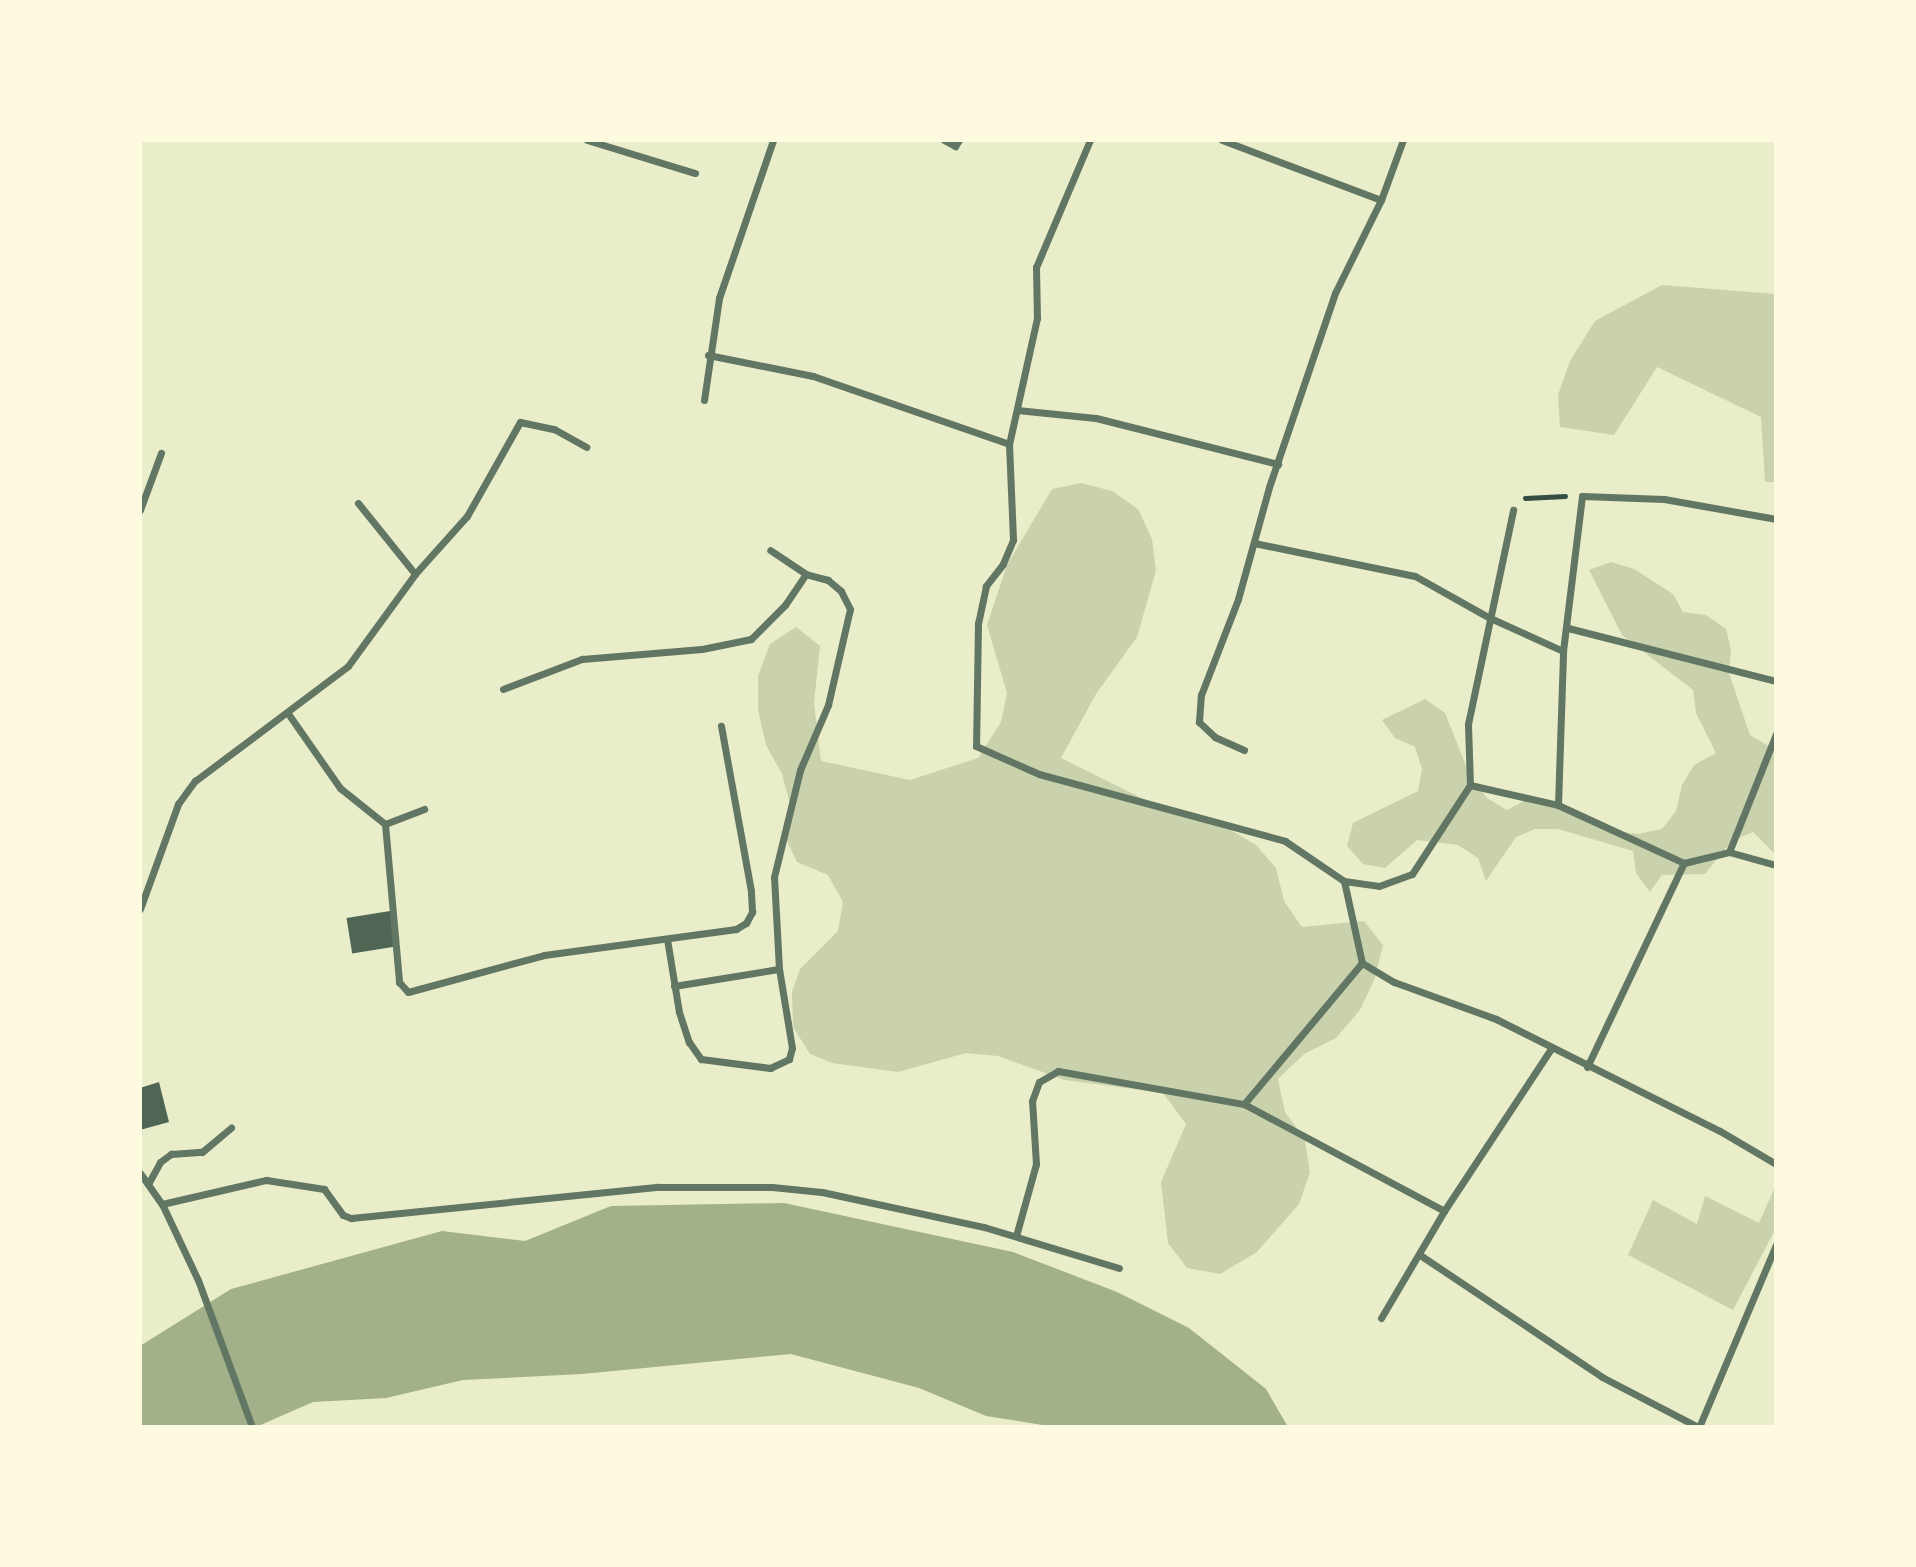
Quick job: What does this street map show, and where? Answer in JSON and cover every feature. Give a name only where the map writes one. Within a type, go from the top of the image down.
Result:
[{"type":"street","points":[[587,140],[695,173]]},
{"type":"street","points":[[704,400],[708,355],[719,298],[773,140]]},
{"type":"street","points":[[944,140],[955,146],[959,140]]},
{"type":"street","points":[[1090,140],[1036,267],[1037,318],[1009,444],[1013,540],[1003,564],[986,586],[981,604],[976,746],[1039,774],[1285,841],[1344,881],[1379,886],[1412,874],[1470,785],[1468,724],[1488,617],[1513,510]]},
{"type":"street","points":[[1222,140],[1381,200]]},
{"type":"street","points":[[1244,750],[1209,734],[1197,715],[1335,293],[1381,200],[1403,140]]},
{"type":"street","points":[[708,355],[813,376],[1009,444]]},
{"type":"street","points":[[1017,410],[1096,418],[1278,464]]},
{"type":"street","points":[[140,909],[173,816],[195,781],[348,666],[415,574],[467,516],[520,422],[554,429],[586,447]]},
{"type":"street","points":[[140,510],[161,453]]},
{"type":"street","points":[[1558,805],[1563,651],[1568,628],[1582,496],[1664,499],[1776,519]]},
{"type":"street","points":[[358,503],[415,574]]},
{"type":"street","points":[[1254,543],[1415,576],[1488,617],[1563,651]]},
{"type":"street","points":[[667,939],[674,986],[689,1042],[701,1059],[770,1068],[789,1059],[792,1048],[779,969],[774,877],[800,770],[828,705],[850,609],[834,585],[806,573],[770,550]]},
{"type":"street","points":[[503,689],[582,659],[702,649],[751,639],[785,605],[806,573]]},
{"type":"street","points":[[1568,628],[1776,681]]},
{"type":"street","points":[[287,712],[340,788],[385,824],[399,982],[408,992],[544,955],[736,929],[752,912],[721,726]]},
{"type":"street","points":[[1729,852],[1776,734]]},
{"type":"street","points":[[1470,785],[1558,805],[1684,863],[1729,852],[1776,865]]},
{"type":"street","points":[[385,824],[424,809]]},
{"type":"street","points":[[1587,1067],[1684,863]]},
{"type":"street","points":[[1344,881],[1362,963],[1394,982],[1496,1018],[1551,1049],[1720,1130],[1776,1164]]},
{"type":"street","points":[[1244,1104],[1362,963]]},
{"type":"street","points":[[674,986],[779,969]]},
{"type":"street","points":[[1381,1318],[1444,1211],[1551,1049]]},
{"type":"street","points":[[1016,1236],[1036,1164],[1032,1101],[1039,1082],[1048,1073],[1059,1070],[1244,1104],[1444,1211]]},
{"type":"street","points":[[148,1184],[160,1162],[171,1154],[202,1152],[231,1128]]},
{"type":"street","points":[[140,1173],[162,1204],[198,1280],[252,1427]]},
{"type":"street","points":[[162,1204],[237,1183],[265,1180],[324,1189],[343,1215],[361,1218],[657,1187],[772,1187],[835,1195],[1016,1236],[1119,1268]]},
{"type":"street","points":[[1420,1255],[1602,1377],[1699,1427],[1776,1245]]},
{"type":"path","points":[[1513,510],[1521,499],[1582,496]]},
{"type":"shaded area","points":[[1662,285],[1776,294],[1776,482],[1765,482],[1761,417],[1657,367],[1614,435],[1560,427],[1558,395],[1570,361],[1595,321]]},
{"type":"shaded area","points":[[1081,483],[1112,491],[1138,509],[1152,539],[1156,571],[1137,637],[1096,694],[1061,758],[1172,813],[1229,829],[1256,845],[1276,868],[1284,901],[1302,927],[1364,921],[1383,945],[1375,978],[1360,1010],[1336,1038],[1304,1054],[1278,1079],[1285,1112],[1305,1140],[1310,1172],[1299,1204],[1257,1252],[1220,1274],[1187,1268],[1168,1243],[1161,1182],[1186,1124],[1163,1093],[1065,1080],[998,1056],[966,1053],[898,1072],[832,1063],[810,1054],[793,1027],[792,992],[800,969],[838,931],[843,902],[828,875],[797,862],[783,833],[790,804],[782,774],[766,745],[758,710],[758,676],[770,644],[796,627],[820,646],[814,703],[821,761],[910,780],[978,758],[1001,722],[1007,693],[987,625],[1007,565],[1052,489]]},
{"type":"shaded area","points":[[1611,562],[1634,569],[1673,594],[1683,612],[1706,615],[1726,629],[1731,650],[1729,673],[1750,735],[1770,747],[1776,740],[1776,855],[1753,832],[1732,841],[1705,874],[1662,875],[1650,892],[1636,873],[1633,851],[1558,829],[1535,829],[1516,837],[1486,881],[1478,858],[1458,845],[1417,840],[1385,868],[1363,864],[1347,846],[1353,823],[1418,791],[1422,769],[1415,747],[1395,738],[1382,720],[1425,699],[1445,713],[1471,778],[1487,798],[1507,810],[1528,799],[1550,801],[1615,831],[1638,834],[1662,829],[1676,811],[1682,785],[1694,765],[1716,753],[1696,713],[1693,690],[1622,635],[1589,570]]},
{"type":"shaded area","points":[[1774,1189],[1776,1228],[1733,1310],[1628,1255],[1653,1200],[1697,1224],[1705,1196],[1759,1223]]},
{"type":"shaded area","points":[[784,1203],[1013,1252],[1117,1292],[1189,1328],[1266,1389],[1288,1427],[1055,1427],[986,1416],[919,1388],[791,1354],[582,1374],[463,1380],[386,1398],[313,1402],[256,1427],[140,1427],[140,1346],[231,1289],[442,1231],[525,1241],[611,1206]]},
{"type":"building","points":[[390,911],[396,947],[352,953],[347,918]]},
{"type":"building","points":[[159,1082],[169,1122],[140,1130],[140,1088]]}]
